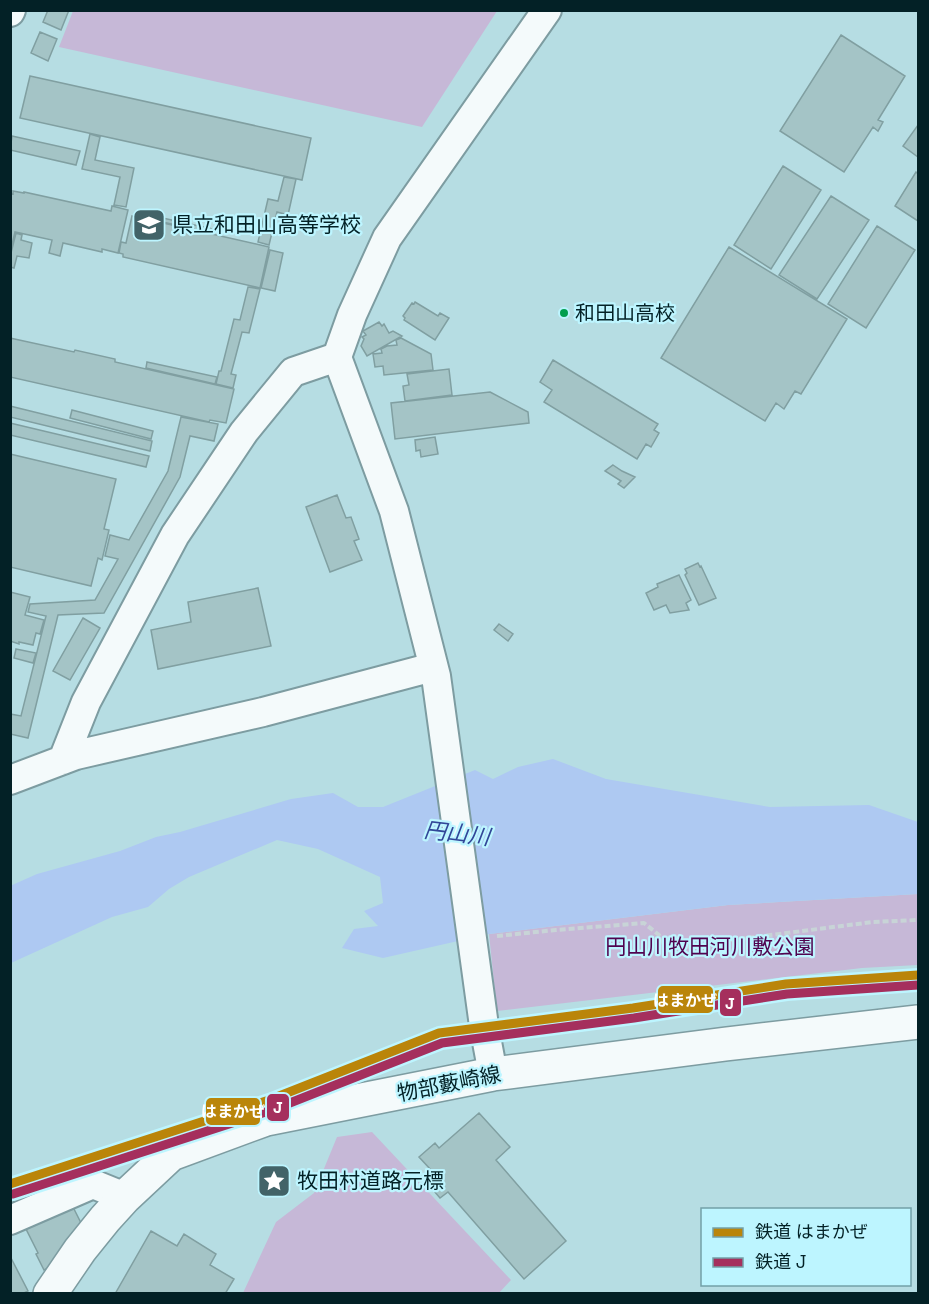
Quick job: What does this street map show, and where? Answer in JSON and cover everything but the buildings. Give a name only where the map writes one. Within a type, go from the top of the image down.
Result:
[{"type":"main road","name":"物部藪崎線","points":[[50,1293],[80,1250],[125,1197],[171,1154],[266,1119],[493,1074],[918,1022]]},
{"type":"street","points":[[493,1074],[484,1026],[434,671],[394,511],[337,357],[352,315],[387,238],[547,10]]},
{"type":"street","points":[[63,759],[86,702],[175,535],[244,432],[293,372],[337,357]]},
{"type":"street","points":[[10,780],[76,755],[434,671]]},
{"type":"street","points":[[10,1220],[93,1184],[125,1197]]},
{"type":"path","points":[[494,941],[496,936],[644,923],[659,935],[669,954],[692,945],[873,922],[918,920]]},
{"type":"green space","points":[[73,10],[497,11],[422,127],[59,47]]},
{"type":"green space","name":"円山川牧田河川敷公園","points":[[918,894],[918,965],[862,968],[497,1011],[489,934],[728,905]]},
{"type":"green space","points":[[372,1132],[511,1280],[499,1293],[243,1293],[276,1222],[314,1193],[337,1137]]},
{"type":"water","name":"円山川","points":[[553,759],[606,779],[770,807],[869,805],[918,822],[918,894],[728,905],[489,934],[383,958],[342,948],[354,929],[378,926],[364,911],[383,903],[380,877],[318,849],[277,840],[189,877],[169,889],[148,907],[112,917],[11,963],[10,886],[37,874],[291,799],[333,793],[358,807],[383,807],[475,770],[493,779],[518,767]]},
{"type":"rail line","name":"はまかぜ","points":[[10,1184],[269,1100],[439,1033],[633,1008],[786,984],[918,975]]},
{"type":"rail line","name":"J","points":[[13,1194],[272,1110],[442,1043],[634,1018],[787,994],[918,985]]},
{"type":"place","name":"県立和田山高等学校","points":[[149,225]]},
{"type":"place","name":"和田山高校","points":[[564,313]]},
{"type":"place","name":"牧田村道路元標","points":[[274,1181]]}]
